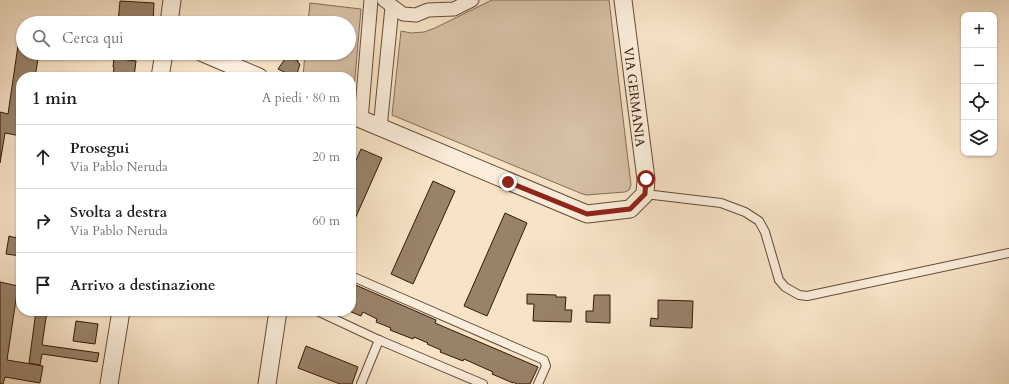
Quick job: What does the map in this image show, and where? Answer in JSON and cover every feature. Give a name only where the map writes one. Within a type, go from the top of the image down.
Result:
[{"type":"street","points":[[170,16],[172,0]]},
{"type":"street","points":[[372,0],[356,118],[587,214],[630,209],[645,194]]},
{"type":"street","points":[[428,10],[436,0]]},
{"type":"street","points":[[388,3],[403,14],[416,15],[428,10],[454,9],[472,0]]},
{"type":"street","name":"VIA GERMANIA","points":[[623,0],[646,179],[645,194]]},
{"type":"street","points":[[380,128],[388,3]]},
{"type":"street","points":[[161,72],[163,60]]},
{"type":"street","points":[[219,60],[247,72]]},
{"type":"street","points":[[109,384],[120,316]]},
{"type":"street","points":[[267,384],[277,316]]},
{"type":"lane","points":[[645,194],[721,203],[745,212],[760,221],[765,232],[780,280],[785,287],[799,295],[807,296],[1009,253]]},
{"type":"lane","points":[[356,278],[544,360],[546,366],[538,384]]},
{"type":"lane","points":[[328,316],[379,340],[483,384]]},
{"type":"lane","points":[[361,384],[379,340]]},
{"type":"lane","points":[[459,384],[462,376]]},
{"type":"shaded area","points":[[492,0],[609,0],[631,185],[629,190],[625,192],[586,195],[392,115],[401,31],[411,33],[424,32]]},
{"type":"shaded area","points":[[310,3],[361,9],[355,72],[303,72],[304,60],[356,60],[356,16],[309,16]]},
{"type":"building","points":[[120,1],[154,3],[153,16],[119,16]]},
{"type":"building","points":[[16,59],[38,60],[36,72],[16,72],[16,135],[5,133],[0,163],[0,112],[8,114]]},
{"type":"building","points":[[114,60],[136,61],[135,72],[114,72]]},
{"type":"building","points":[[284,60],[296,60],[300,64],[298,72],[284,72],[278,69]]},
{"type":"building","points":[[361,149],[382,158],[356,217],[356,160]]},
{"type":"building","points":[[433,181],[455,191],[413,284],[391,274]]},
{"type":"building","points":[[505,213],[527,223],[487,316],[464,306]]},
{"type":"building","points":[[9,236],[16,238],[16,255],[6,254]]},
{"type":"building","points":[[0,282],[16,286],[16,299],[7,360],[43,366],[40,383],[5,377],[3,384],[0,384]]},
{"type":"building","points":[[356,285],[436,320],[435,323],[538,367],[530,384],[513,383],[464,359],[463,361],[440,352],[441,350],[427,344],[428,343],[390,330],[391,328],[376,322],[377,319],[363,312],[361,316],[356,314]]},
{"type":"building","points":[[527,294],[556,295],[556,297],[566,297],[565,310],[572,310],[571,322],[533,321],[534,304],[527,304]]},
{"type":"building","points":[[594,295],[610,295],[610,323],[586,322],[586,311],[593,311]]},
{"type":"building","points":[[658,300],[693,301],[692,328],[650,326],[651,318],[658,319]]},
{"type":"building","points":[[35,316],[46,316],[42,345],[99,353],[97,362],[42,354],[40,365],[29,363]]},
{"type":"building","points":[[76,321],[98,324],[95,344],[73,341]]},
{"type":"building","points":[[306,346],[358,367],[352,384],[340,384],[298,368]]},
{"type":"route","points":[[508,182],[587,214],[630,209],[645,194],[646,179]]}]
